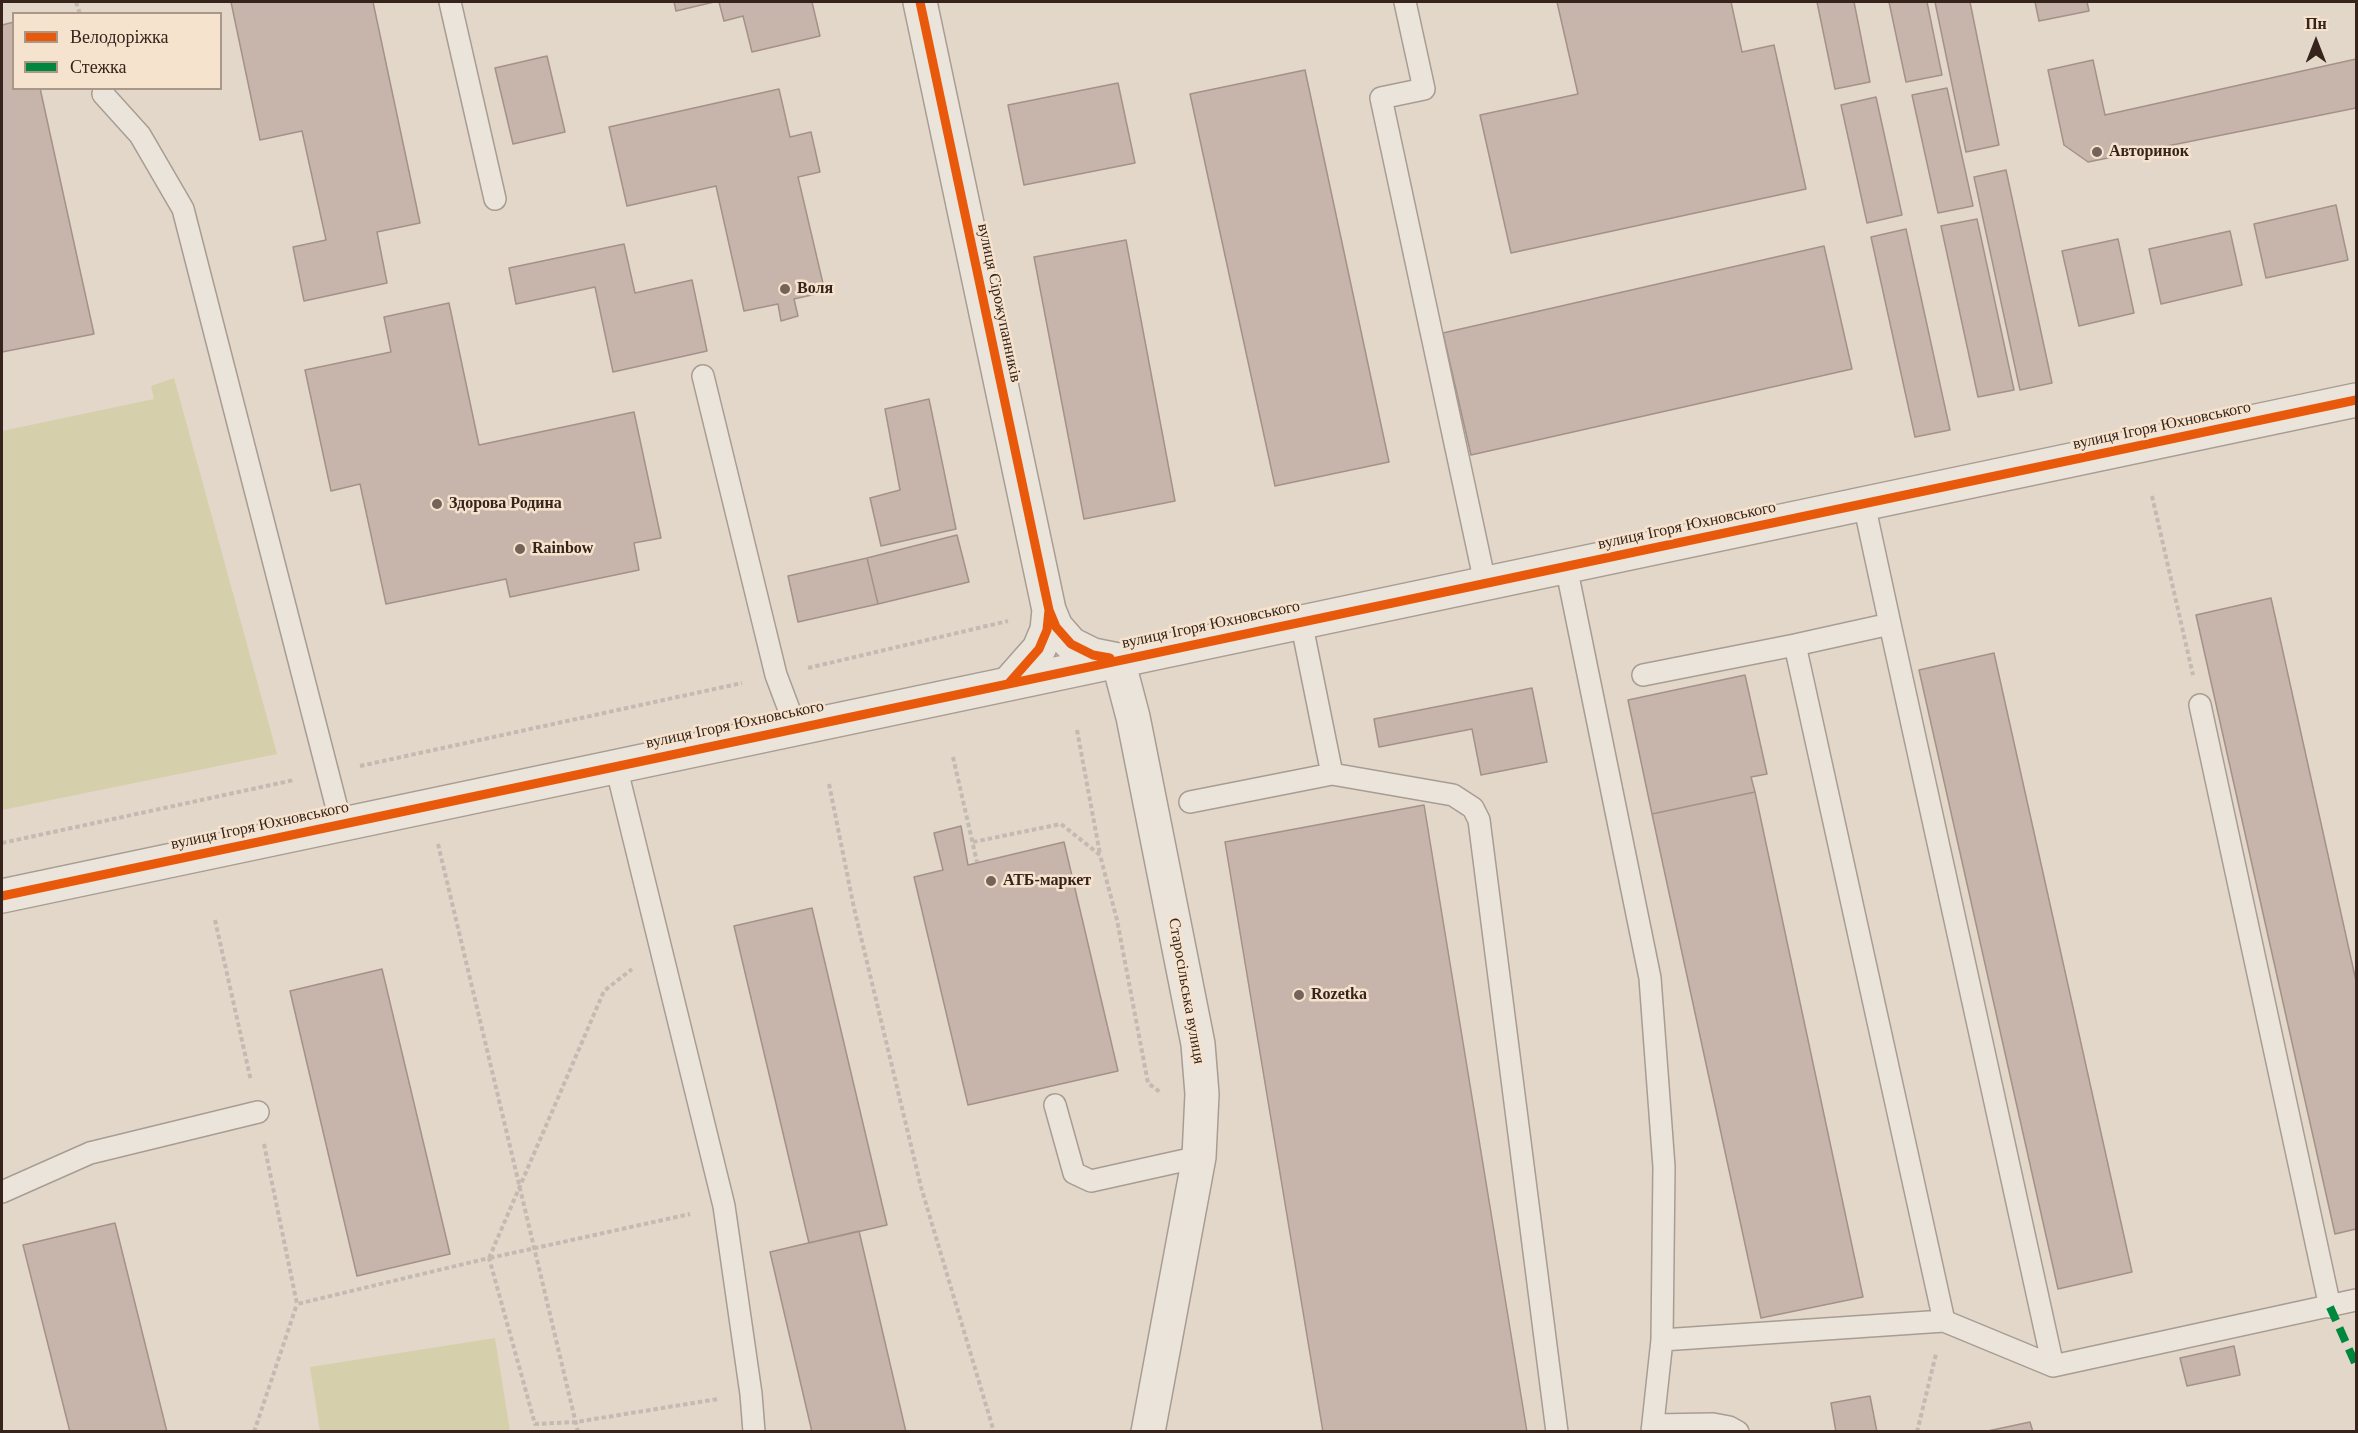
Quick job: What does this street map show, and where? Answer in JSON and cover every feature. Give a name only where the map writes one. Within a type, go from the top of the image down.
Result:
[{"type":"street","name":"вулиця Сірожупанників","points":[[920,2],[1049,610],[1056,627],[1071,644],[1093,655],[1118,660]]},
{"type":"street","name":"вулиця Ігоря Юхновського","points":[[2,896],[2356,400]]},
{"type":"street","name":"вулиця Сірожупанників","points":[[1009,682],[1039,649],[1047,630],[1049,610]]},
{"type":"street","name":"Старосільська вулиця","points":[[1118,660],[1133,717],[1198,1044],[1202,1094],[1199,1157],[1148,1431]]},
{"type":"lane","points":[[450,2],[495,199]]},
{"type":"lane","points":[[1405,2],[1424,89],[1381,98],[1485,583]]},
{"type":"lane","points":[[103,94],[140,135],[183,209],[341,824]]},
{"type":"lane","points":[[703,376],[776,675],[795,728]]},
{"type":"lane","points":[[1864,504],[2054,1366]]},
{"type":"lane","points":[[1566,566],[1650,978],[1664,1167],[1662,1340],[1653,1428],[1713,1425],[1738,1431]]},
{"type":"lane","points":[[1301,621],[1332,774]]},
{"type":"lane","points":[[1643,675],[1890,624]]},
{"type":"lane","points":[[1795,645],[1944,1321]]},
{"type":"lane","points":[[2200,705],[2330,1307]]},
{"type":"lane","points":[[616,766],[724,1206],[751,1394],[754,1431]]},
{"type":"lane","points":[[1190,802],[1332,774],[1453,795],[1473,808],[1479,820],[1557,1431]]},
{"type":"lane","points":[[1055,1106],[1074,1173],[1091,1181],[1199,1157]]},
{"type":"lane","points":[[2,1192],[90,1153],[258,1112]]},
{"type":"lane","points":[[1662,1340],[1944,1321],[2054,1366],[2356,1300]]},
{"type":"path","points":[[2152,496],[2200,705]]},
{"type":"path","points":[[2,843],[776,675],[1012,620]]},
{"type":"path","points":[[1077,730],[1100,855],[1117,920],[1148,1083],[1201,1122]]},
{"type":"path","points":[[952,757],[977,862]]},
{"type":"path","points":[[829,784],[854,908],[921,1186],[994,1431]]},
{"type":"path","points":[[429,806],[578,1431]]},
{"type":"path","points":[[973,842],[1061,824],[1100,855]]},
{"type":"path","points":[[215,920],[258,1112],[297,1304],[254,1431]]},
{"type":"path","points":[[660,947],[604,991],[489,1258],[535,1424],[576,1422],[751,1394]]},
{"type":"path","points":[[297,1304],[489,1258],[724,1206]]},
{"type":"path","points":[[1917,1431],[1944,1321]]},
{"type":"shaded area","points":[[174,378],[277,754],[2,810],[2,431],[154,399],[151,386]]},
{"type":"shaded area","points":[[495,1338],[510,1431],[320,1431],[310,1367]]},
{"type":"building","points":[[231,2],[373,2],[420,223],[377,232],[387,283],[304,301],[293,247],[326,240],[302,131],[260,140]]},
{"type":"building","points":[[674,2],[714,2],[676,11]]},
{"type":"building","points":[[719,2],[812,2],[820,36],[752,52],[743,16],[724,21]]},
{"type":"building","points":[[1557,2],[1731,2],[1742,52],[1774,45],[1806,189],[1511,253],[1480,115],[1578,94]]},
{"type":"building","points":[[1817,2],[1854,2],[1870,82],[1835,89]]},
{"type":"building","points":[[1889,2],[1927,2],[1942,75],[1906,82]]},
{"type":"building","points":[[1935,2],[1970,2],[1999,145],[1966,152]]},
{"type":"building","points":[[2035,2],[2087,2],[2089,11],[2039,21]]},
{"type":"building","points":[[12,22],[12,90],[40,90],[94,334],[2,352],[2,25]]},
{"type":"building","points":[[547,56],[565,132],[513,144],[495,68]]},
{"type":"building","points":[[2356,59],[2356,108],[2088,162],[2064,145],[2048,70],[2093,60],[2105,115]]},
{"type":"building","points":[[1305,70],[1389,462],[1275,486],[1190,94]]},
{"type":"building","points":[[1118,83],[1135,163],[1024,185],[1008,105]]},
{"type":"building","points":[[1947,88],[1973,206],[1938,213],[1912,95]]},
{"type":"building","points":[[779,89],[790,137],[811,132],[820,172],[798,177],[825,292],[794,299],[798,316],[781,321],[778,304],[744,311],[716,186],[627,206],[609,127]]},
{"type":"building","points":[[1876,97],[1902,215],[1867,223],[1841,105]]},
{"type":"building","points":[[2006,170],[2052,383],[2020,390],[1974,177]]},
{"type":"building","points":[[2336,205],[2348,260],[2266,278],[2254,224]]},
{"type":"building","points":[[1977,219],[2014,390],[1978,397],[1941,226]]},
{"type":"building","points":[[1906,229],[1950,430],[1915,437],[1871,237]]},
{"type":"building","points":[[2230,231],[2242,285],[2161,304],[2149,249]]},
{"type":"building","points":[[2118,239],[2134,313],[2079,326],[2062,251]]},
{"type":"building","points":[[1126,240],[1175,501],[1084,519],[1034,257]]},
{"type":"building","points":[[624,244],[635,293],[692,280],[707,351],[613,372],[595,287],[516,304],[509,268]]},
{"type":"building","points":[[1824,246],[1852,369],[1471,455],[1443,333]]},
{"type":"building","points":[[449,303],[479,445],[634,412],[661,538],[634,543],[639,570],[510,597],[506,579],[386,604],[360,484],[331,491],[305,370],[391,352],[384,317]]},
{"type":"building","points":[[929,399],[956,529],[881,546],[870,498],[900,490],[885,409]]},
{"type":"building","points":[[957,535],[969,582],[878,604],[867,558]]},
{"type":"building","points":[[867,558],[878,604],[798,622],[788,576]]},
{"type":"building","points":[[2271,598],[2356,981],[2356,1229],[2335,1234],[2196,615]]},
{"type":"building","points":[[1994,653],[2132,1272],[2058,1289],[1919,670]]},
{"type":"building","points":[[1745,675],[1767,774],[1751,777],[1755,792],[1652,814],[1628,700]]},
{"type":"building","points":[[1532,688],[1547,762],[1481,775],[1472,729],[1379,747],[1374,719]]},
{"type":"building","points":[[1755,792],[1863,1297],[1761,1318],[1652,814]]},
{"type":"building","points":[[1424,805],[1527,1432],[1323,1432],[1225,842]]},
{"type":"building","points":[[961,826],[968,865],[1064,842],[1118,1071],[968,1105],[914,877],[943,870],[934,833]]},
{"type":"building","points":[[812,908],[887,1225],[809,1243],[734,926]]},
{"type":"building","points":[[382,969],[450,1254],[357,1276],[290,991]]},
{"type":"building","points":[[115,1223],[167,1432],[70,1432],[23,1245]]},
{"type":"building","points":[[859,1231],[906,1432],[812,1432],[770,1252]]},
{"type":"building","points":[[2234,1346],[2240,1375],[2187,1386],[2180,1358]]},
{"type":"building","points":[[1870,1396],[1877,1432],[1836,1432],[1831,1403]]},
{"type":"building","points":[[2030,1422],[2033,1432],[1983,1432]]},
{"type":"marked path","points":[[2330,1307],[2356,1365]]},
{"type":"cycle path","points":[[920,2],[1049,610],[1056,627],[1071,644],[1093,655],[1110,658]]},
{"type":"cycle path","points":[[2,896],[2356,400]]},
{"type":"cycle path","points":[[1009,683],[1039,649],[1047,630],[1049,610]]},
{"type":"place","name":"Авторинок","points":[[2097,152]]},
{"type":"place","name":"Воля","points":[[785,289]]},
{"type":"place","name":"Здорова Родина","points":[[437,504]]},
{"type":"place","name":"Rainbow","points":[[520,549]]},
{"type":"place","name":"АТБ-маркет","points":[[991,881]]},
{"type":"place","name":"Rozetka","points":[[1299,995]]}]
